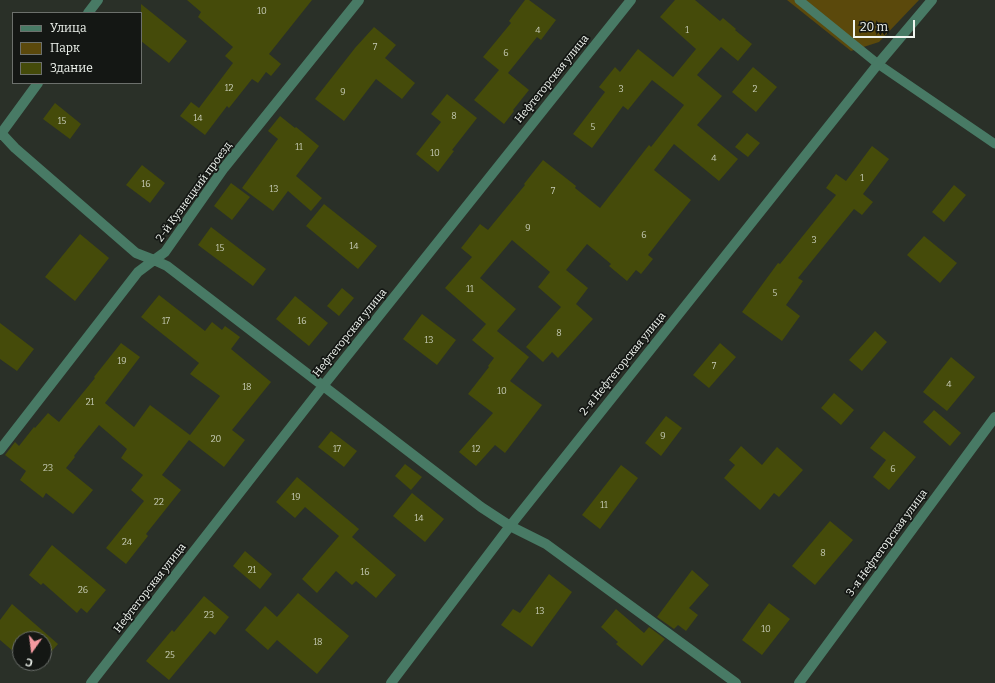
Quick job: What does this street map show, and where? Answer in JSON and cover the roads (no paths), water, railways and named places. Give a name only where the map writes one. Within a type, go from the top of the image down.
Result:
[{"type":"street","points":[[89,12],[98,0]]},
{"type":"street","name":"2-й Кузнецкий проезд","points":[[0,450],[138,272],[165,252],[224,168],[359,0]]},
{"type":"street","name":"Нефтегорская улица","points":[[91,683],[323,386],[631,0]]},
{"type":"street","name":"2-я Нефтегорская улица","points":[[391,683],[510,526],[878,64],[932,0]]},
{"type":"street","points":[[37,84],[0,134],[136,254],[167,266],[481,507],[510,526],[546,544],[736,683]]},
{"type":"street","name":"3-я Нефтегорская улица","points":[[799,683],[995,417]]},
{"type":"lane","points":[[799,0],[878,64],[995,144]]}]
